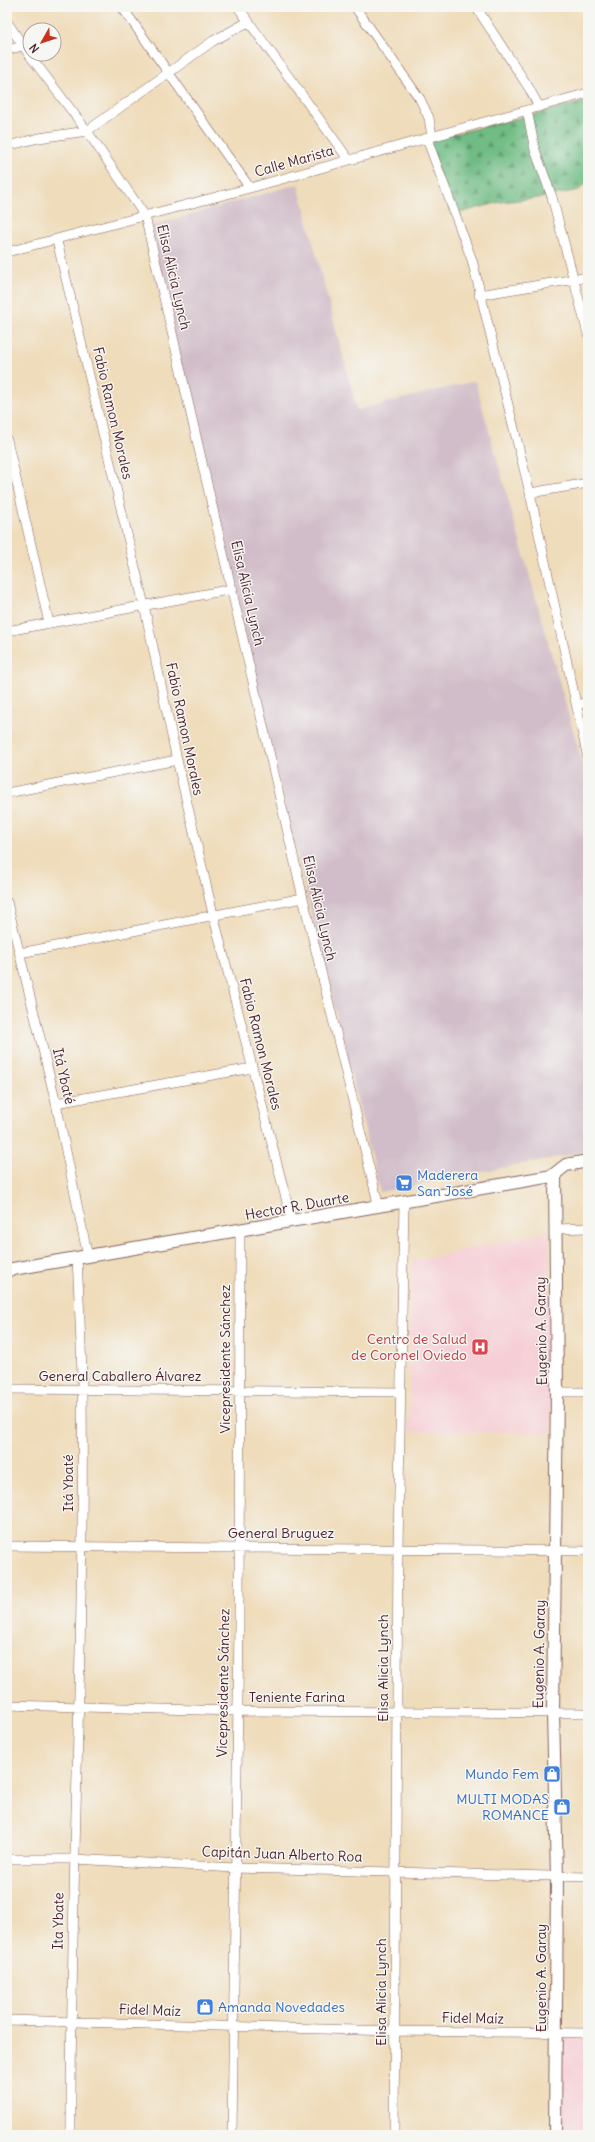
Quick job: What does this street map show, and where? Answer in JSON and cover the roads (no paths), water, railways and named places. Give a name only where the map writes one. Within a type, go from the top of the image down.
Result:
[{"type":"street","points":[[122,7],[250,188]]},
{"type":"street","points":[[238,7],[349,160]]},
{"type":"street","points":[[356,7],[420,99],[429,118],[430,138],[472,260],[479,295],[530,493],[588,758]]},
{"type":"street","points":[[476,7],[529,88],[538,107]]},
{"type":"street","name":"Elisa Alicia Lynch","points":[[7,22],[22,44]]},
{"type":"street","points":[[7,146],[51,135],[87,131],[169,74],[213,41],[248,22]]},
{"type":"street","points":[[7,50],[22,46]]},
{"type":"street","name":"Elisa Alicia Lynch","points":[[35,62],[87,131],[145,216],[233,589],[303,898],[380,1207]]},
{"type":"street","name":"Calle Marista","points":[[7,252],[250,188],[588,93]]},
{"type":"street","points":[[527,110],[535,150],[552,197],[588,334]]},
{"type":"street","name":"Fabio Ramon Morales","points":[[57,240],[144,605],[177,760],[213,914],[292,1222]]},
{"type":"street","points":[[479,295],[588,277]]},
{"type":"street","points":[[7,440],[49,623]]},
{"type":"street","points":[[530,493],[588,484]]},
{"type":"street","points":[[7,631],[233,589]]},
{"type":"street","points":[[576,705],[588,702]]},
{"type":"street","points":[[7,793],[177,760]]},
{"type":"street","points":[[20,953],[213,914],[303,898]]},
{"type":"street","name":"Itá Ybaté","points":[[7,902],[56,1103],[83,1258],[81,1546],[77,1707]]},
{"type":"street","points":[[56,1103],[252,1068]]},
{"type":"street","name":"Hector R. Duarte","points":[[7,1270],[380,1207],[404,1201],[552,1176],[566,1165],[588,1161]]},
{"type":"street","name":"Eugenio A. Garay","points":[[555,1174],[557,1392],[554,1712],[557,1877],[555,2135]]},
{"type":"street","name":"Elisa Alicia Lynch","points":[[394,2135],[398,1548],[404,1201]]},
{"type":"street","points":[[556,1229],[588,1228]]},
{"type":"street","name":"Vicepresidente Sánchez","points":[[232,2135],[239,1547],[240,1231]]},
{"type":"street","name":"General Caballero Álvarez","points":[[7,1389],[401,1392]]},
{"type":"street","points":[[557,1392],[588,1392]]},
{"type":"street","name":"General Bruguez","points":[[7,1546],[398,1548],[588,1551]]},
{"type":"street","name":"Teniente Farina","points":[[7,1705],[237,1711],[588,1713]]},
{"type":"street","name":"Ita Ybate","points":[[71,2135],[71,2022],[77,1707]]},
{"type":"street","name":"Capitán Juan Alberto Roa","points":[[7,1859],[74,1860],[235,1868],[588,1877]]},
{"type":"street","name":"Fidel Maíz","points":[[7,2020],[394,2031],[588,2034]]},
{"type":"place","name":"Maderera San José","points":[[404,1183]]},
{"type":"place","name":"Centro de Salud de Coronel Oviedo","points":[[480,1347]]},
{"type":"place","name":"Mundo Fem","points":[[552,1774]]},
{"type":"place","name":"MULTI MODAS ROMANCE","points":[[562,1807]]},
{"type":"place","name":"Amanda Novedades","points":[[205,2007]]}]
